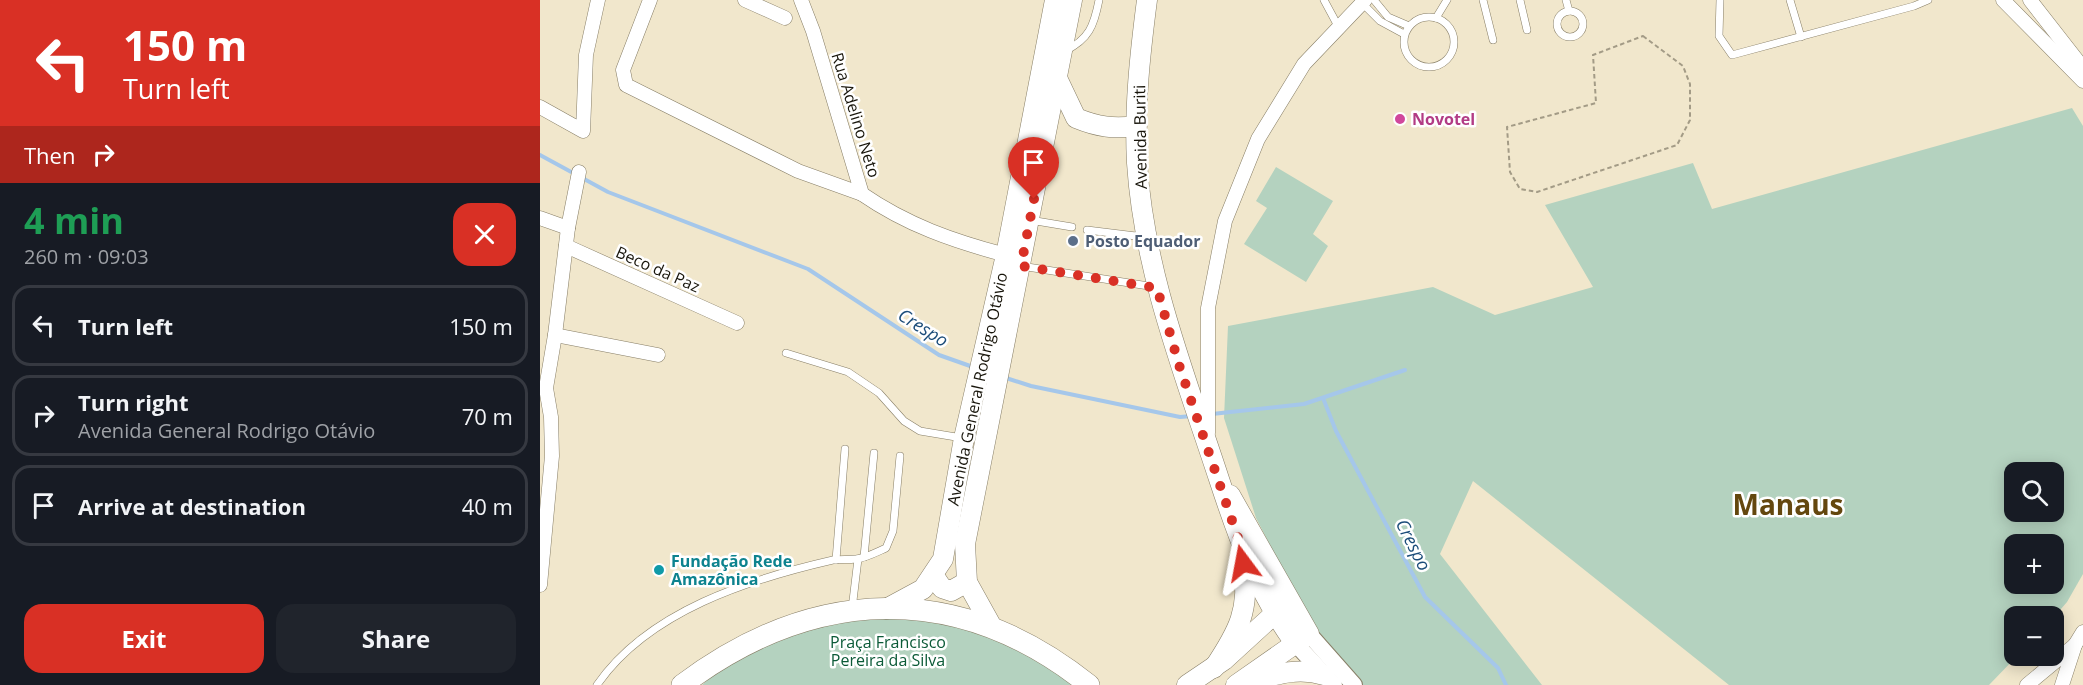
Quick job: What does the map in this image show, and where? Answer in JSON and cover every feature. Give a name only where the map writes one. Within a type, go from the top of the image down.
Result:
[{"type":"main road","name":"Avenida General Rodrigo Otávio","points":[[992,627],[967,582],[964,544],[1055,0]]},
{"type":"main road","name":"Avenida General Rodrigo Otávio","points":[[886,609],[923,589],[934,576],[943,559],[964,438],[1013,260],[1030,220],[1072,0]]},
{"type":"main road","name":"Avenida Buriti","points":[[1147,0],[1138,72],[1137,164],[1146,237],[1157,288],[1208,452],[1219,478],[1239,541],[1302,638]]},
{"type":"main road","points":[[1057,78],[1076,118],[1095,126],[1113,129],[1137,126]]},
{"type":"main road","name":"Avenida Buriti","points":[[1219,478],[1242,511],[1281,608]]},
{"type":"main road","points":[[1214,668],[1236,635],[1243,615],[1247,585],[1239,541]]},
{"type":"main road","points":[[934,576],[942,588],[951,591],[967,582]]},
{"type":"main road","points":[[1187,685],[1214,668],[1281,608]]},
{"type":"main road","points":[[682,685],[714,661],[750,640],[792,624],[852,609],[940,613],[992,627],[1061,662],[1089,685]]},
{"type":"main road","points":[[1236,685],[1302,638]]},
{"type":"main road","points":[[1242,685],[1278,673],[1311,670],[1329,680]]},
{"type":"street","points":[[540,108],[583,131],[586,55],[598,0]]},
{"type":"street","points":[[650,0],[623,70],[626,85],[798,171],[862,194]]},
{"type":"street","points":[[745,0],[785,18]]},
{"type":"street","name":"Rua Adelino Neto","points":[[801,0],[813,31],[862,194],[919,228],[1013,260]]},
{"type":"street","points":[[2003,0],[2083,81]]},
{"type":"street","points":[[2030,0],[2083,68]]},
{"type":"street","points":[[1208,452],[1208,308],[1225,221],[1258,139],[1305,64],[1338,26],[1367,1]]},
{"type":"street","points":[[540,585],[552,456],[551,417],[543,387],[555,334],[568,228],[579,172]]},
{"type":"street","points":[[540,218],[568,228]]},
{"type":"street","name":"Beco da Paz","points":[[566,246],[737,323]]},
{"type":"street","points":[[555,334],[658,355]]},
{"type":"street","points":[[2062,685],[2075,645],[2083,632]]},
{"type":"street","points":[[1302,638],[1329,680]]},
{"type":"street","points":[[1302,638],[1354,685]]},
{"type":"street","points":[[2027,685],[2075,645]]},
{"type":"lane","points":[[1062,52],[1077,45],[1090,33],[1099,0]]},
{"type":"lane","points":[[1324,0],[1338,26]]},
{"type":"lane","points":[[1436,18],[1447,0]]},
{"type":"lane","points":[[1483,0],[1492,40]]},
{"type":"lane","points":[[1520,0],[1527,30]]},
{"type":"lane","points":[[1566,0],[1569,11]]},
{"type":"lane","points":[[1720,0],[1719,36],[1732,55],[1914,6],[1928,0]]},
{"type":"lane","points":[[1790,0],[1801,36]]},
{"type":"lane","points":[[1367,1],[1388,17],[1409,26]]},
{"type":"lane","points":[[1367,1],[1380,21],[1404,34]]},
{"type":"lane","points":[[1427,16],[1436,18],[1451,30],[1454,46],[1451,54],[1439,65],[1421,66],[1413,62],[1404,46],[1404,34],[1409,26],[1427,16]]},
{"type":"lane","points":[[1030,220],[1072,227]]},
{"type":"lane","points":[[1087,230],[1146,237]]},
{"type":"lane","points":[[1013,260],[1157,288]]},
{"type":"lane","points":[[786,353],[848,372],[879,393],[904,421],[920,430],[964,438]]},
{"type":"lane","points":[[836,560],[845,449]]},
{"type":"lane","points":[[852,609],[874,453]]},
{"type":"lane","points":[[597,685],[642,637],[701,604],[737,589],[836,560],[861,558],[886,548],[890,540],[900,456]]},
{"type":"path","points":[[1643,36],[1683,66],[1690,84],[1690,120],[1677,145],[1537,192],[1520,189],[1510,172],[1507,127],[1596,103],[1593,55],[1643,36]]},
{"type":"green space","points":[[2072,108],[2083,126],[2083,574],[2067,602],[2064,606],[2004,606],[2004,666],[2007,666],[1989,685],[1729,685],[1473,481],[1440,554],[1542,685],[1363,685],[1308,619],[1256,518],[1224,418],[1228,326],[1433,287],[1495,315],[1593,287],[1545,205],[1693,163],[1712,209]]},
{"type":"green space","points":[[1276,167],[1333,201],[1313,234],[1328,246],[1306,282],[1244,244],[1267,208],[1256,201]]},
{"type":"green space","name":"Praça Francisco Pereira da Silva","points":[[902,617],[953,623],[1002,639],[1075,685],[702,685],[734,660],[791,633],[850,619]]},
{"type":"waterway","name":"Crespo","points":[[540,155],[608,192],[808,269],[939,355],[973,367]]},
{"type":"waterway","name":"Crespo","points":[[1212,414],[1304,404],[1405,370]]},
{"type":"waterway","name":"Crespo","points":[[1003,377],[1031,386],[1180,417],[1192,416]]},
{"type":"waterway","name":"Crespo","points":[[1323,398],[1336,431],[1425,597],[1498,668],[1506,685]]},
{"type":"place","name":"Novotel","points":[[1400,119]]},
{"type":"place","name":"Posto Equador","points":[[1073,241]]},
{"type":"place","name":"Fundação Rede Amazônica","points":[[659,570]]},
{"type":"district","name":"Manaus","points":[[1788,505]]},
{"type":"route","points":[[1034,199],[1021,266],[1157,288],[1179,365],[1239,541],[1243,563]]}]
